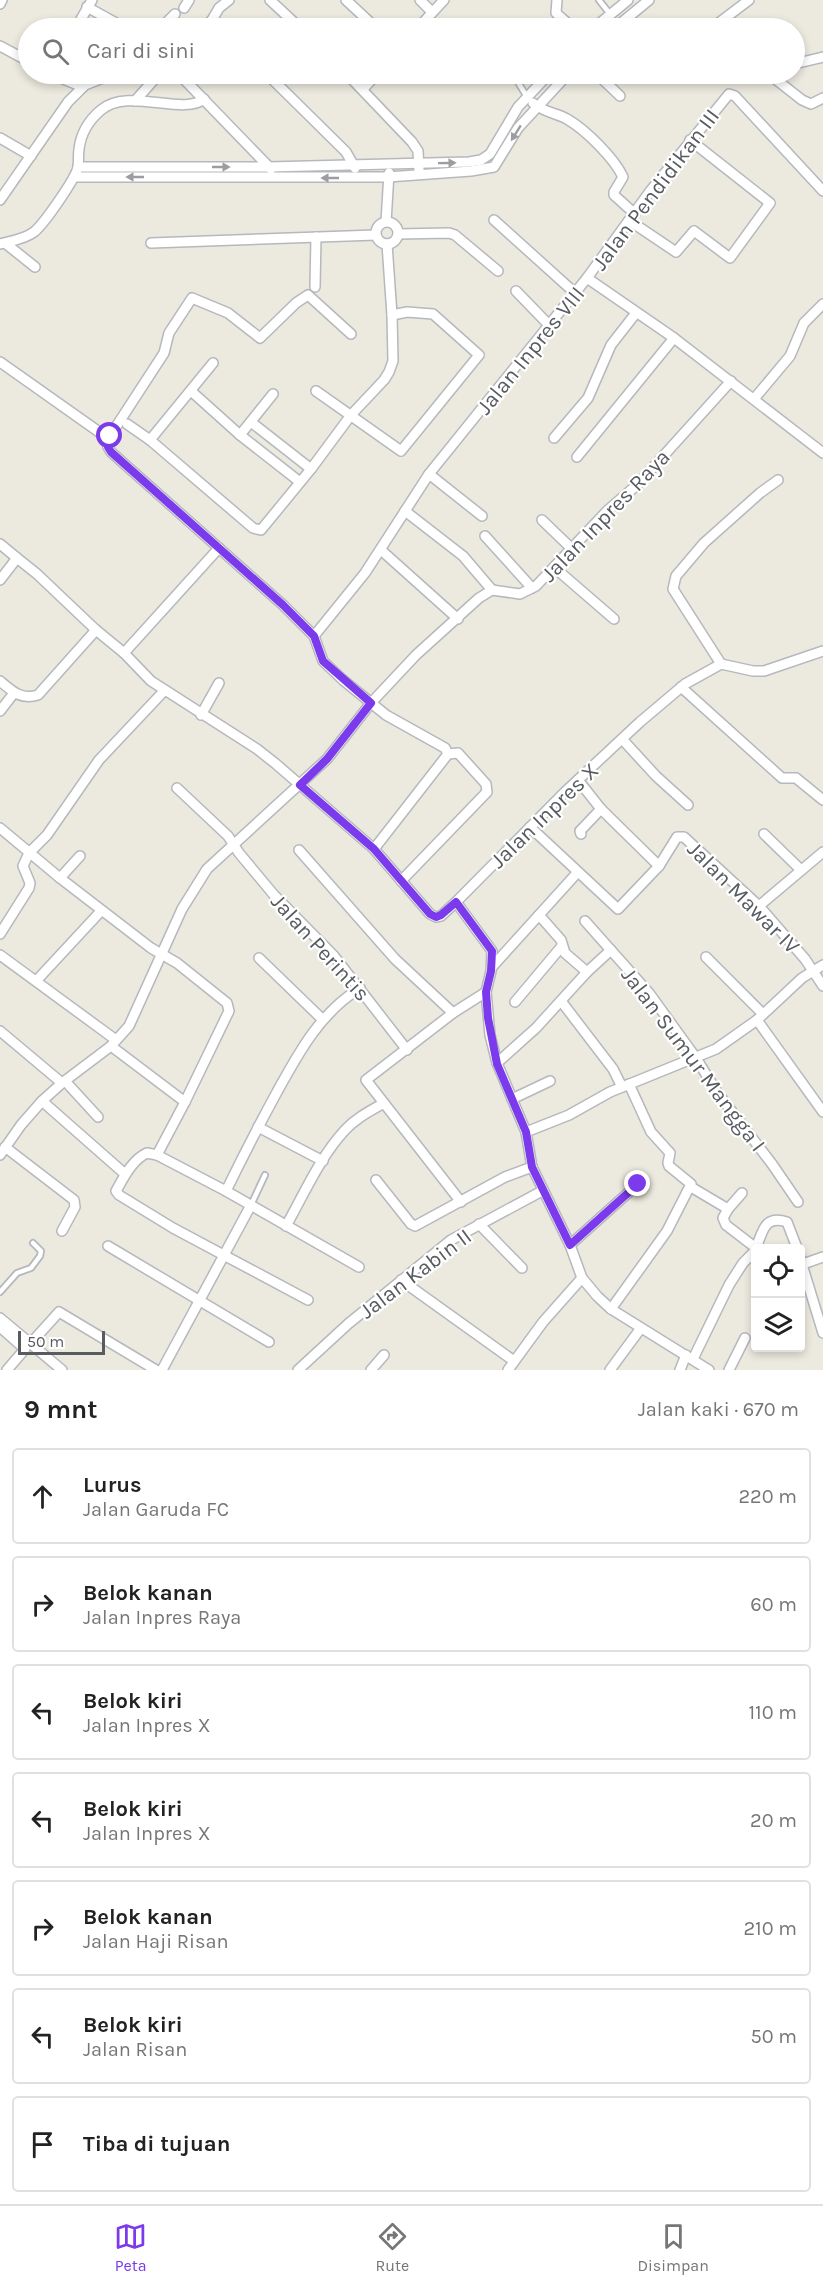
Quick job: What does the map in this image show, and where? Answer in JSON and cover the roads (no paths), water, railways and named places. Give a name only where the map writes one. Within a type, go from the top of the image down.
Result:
[{"type":"street","points":[[213,18],[219,8],[229,0]]},
{"type":"street","points":[[270,0],[289,18]]},
{"type":"street","points":[[346,0],[365,18]]},
{"type":"street","points":[[420,0],[432,12]]},
{"type":"street","points":[[427,18],[444,0]]},
{"type":"street","points":[[556,0],[556,13],[562,18]]},
{"type":"street","points":[[607,18],[628,0]]},
{"type":"street","points":[[627,18],[649,0]]},
{"type":"street","points":[[725,18],[748,0]]},
{"type":"street","points":[[81,18],[89,4],[110,18]]},
{"type":"street","points":[[171,18],[176,14]]},
{"type":"street","points":[[0,46],[18,56]]},
{"type":"street","points":[[805,62],[823,57]]},
{"type":"street","points":[[76,84],[83,87]]},
{"type":"street","points":[[0,200],[63,109],[88,84]]},
{"type":"street","points":[[135,101],[150,84]]},
{"type":"street","points":[[189,84],[277,178]]},
{"type":"street","points":[[277,84],[346,152],[359,178]]},
{"type":"street","points":[[358,84],[412,142],[418,151],[420,175]]},
{"type":"street","points":[[363,89],[368,84]]},
{"type":"street","points":[[78,167],[389,165],[482,160],[490,153],[518,107],[540,84]]},
{"type":"street","points":[[74,177],[359,178],[420,175],[494,167],[518,128],[559,84]]},
{"type":"street","points":[[607,84],[620,96]]},
{"type":"street","points":[[784,84],[802,100],[811,104],[823,98]]},
{"type":"street","name":"Jalan Pendidikan III","points":[[587,279],[651,190],[729,94],[735,96],[823,191]]},
{"type":"street","points":[[527,98],[537,107],[567,119],[598,145],[616,165],[623,177],[614,195],[633,218],[676,252],[694,231],[730,258],[770,203],[690,140]]},
{"type":"street","points":[[3,243],[26,237],[43,223],[74,177],[78,167],[83,133],[93,117],[111,104],[135,101],[191,104],[204,99]]},
{"type":"street","points":[[0,138],[31,156]]},
{"type":"street","points":[[386,222],[389,165]]},
{"type":"street","points":[[494,220],[575,293]]},
{"type":"street","points":[[386,222],[396,228],[398,234],[392,243],[382,243],[376,235],[376,229],[380,224],[386,222]]},
{"type":"street","points":[[398,234],[449,233],[498,271]]},
{"type":"street","points":[[151,243],[376,235]]},
{"type":"street","points":[[315,287],[316,237]]},
{"type":"street","points":[[3,243],[36,267]]},
{"type":"street","points":[[127,424],[150,440],[257,530],[265,527],[351,415],[389,372],[393,361],[387,244]]},
{"type":"street","name":"Jalan Inpres VIII","points":[[314,636],[381,550],[429,474],[587,279],[674,338],[822,450]]},
{"type":"street","points":[[516,291],[549,325]]},
{"type":"street","points":[[351,334],[308,295],[296,303],[260,338],[228,313],[196,298],[189,300],[169,333],[164,353],[109,439],[108,447],[314,636],[323,661],[386,715],[445,748],[448,754]]},
{"type":"street","points":[[754,399],[790,356],[804,323],[823,304]]},
{"type":"street","points":[[316,391],[401,451],[479,358],[479,355],[433,314],[407,312],[392,315]]},
{"type":"street","points":[[554,438],[588,398],[611,345],[636,313]]},
{"type":"street","points":[[577,457],[674,338]]},
{"type":"street","points":[[0,362],[109,439]]},
{"type":"street","points":[[150,440],[213,363]]},
{"type":"street","name":"Jalan Inpres Raya","points":[[492,590],[520,594],[532,588],[555,568],[607,511],[638,484],[730,381]]},
{"type":"street","points":[[191,391],[240,435],[300,482]]},
{"type":"street","points":[[240,435],[273,394]]},
{"type":"street","points":[[251,422],[311,469]]},
{"type":"street","points":[[429,474],[482,516]]},
{"type":"street","points":[[778,480],[704,543],[676,576],[673,589],[721,664],[753,671],[764,670],[823,651]]},
{"type":"street","points":[[62,1231],[75,1207],[74,1200],[3,1151],[42,1101],[114,1043],[129,1026],[192,890],[207,868],[234,846],[327,759],[371,703],[416,655],[479,598],[492,590],[463,556],[405,511]]},
{"type":"street","points":[[542,520],[572,548]]},
{"type":"street","points":[[485,536],[532,588]]},
{"type":"street","name":"Jalan Inpres X","points":[[0,544],[37,574],[124,653],[151,681],[257,749],[300,785],[374,849],[430,914],[436,917],[456,902],[622,739],[681,687],[721,664]]},
{"type":"street","points":[[124,653],[219,548]]},
{"type":"street","points":[[381,550],[458,619]]},
{"type":"street","points":[[0,580],[17,558]]},
{"type":"street","points":[[555,568],[614,619]]},
{"type":"street","points":[[0,681],[20,697],[29,698],[38,695],[96,630]]},
{"type":"street","points":[[201,715],[219,683]]},
{"type":"street","points":[[681,687],[782,778],[796,778],[823,800]]},
{"type":"street","points":[[0,934],[29,888],[30,883],[23,866],[29,853],[47,835],[99,760],[164,691]]},
{"type":"street","points":[[0,711],[14,693]]},
{"type":"street","points":[[622,739],[641,761],[680,800],[688,805]]},
{"type":"street","points":[[374,849],[448,754],[458,753],[486,784],[487,792],[401,881]]},
{"type":"street","name":"Jalan Mawar IV","points":[[578,780],[601,809],[659,866],[677,837],[684,837],[759,906],[806,959],[823,986]]},
{"type":"street","name":"Jalan Perintis","points":[[177,788],[228,836],[274,895],[334,956],[407,1050]]},
{"type":"street","points":[[581,834],[580,831],[601,809]]},
{"type":"street","points":[[530,827],[618,909],[659,866]]},
{"type":"street","points":[[0,828],[101,911],[160,955],[177,963],[227,1003],[229,1011],[157,1155]]},
{"type":"street","points":[[764,834],[801,870]]},
{"type":"street","points":[[299,850],[395,959],[453,1013]]},
{"type":"street","points":[[759,906],[823,852]]},
{"type":"street","points":[[60,878],[80,856]]},
{"type":"street","points":[[492,967],[577,873]]},
{"type":"street","points":[[456,902],[492,951],[492,967],[486,992],[488,1018],[497,1064],[526,1132],[532,1167],[570,1245],[582,1278],[611,1309],[709,1370]]},
{"type":"street","points":[[37,980],[101,911]]},
{"type":"street","points":[[539,915],[561,940],[565,953],[587,972]]},
{"type":"street","name":"Jalan Sumur Mangga I","points":[[585,921],[649,993],[696,1058],[717,1092],[798,1202]]},
{"type":"street","points":[[515,1002],[562,946]]},
{"type":"street","points":[[497,1064],[536,1028],[587,972],[611,950]]},
{"type":"street","points":[[0,955],[37,980],[185,1102]]},
{"type":"street","points":[[706,957],[760,1017],[823,1112]]},
{"type":"street","points":[[259,958],[322,1019]]},
{"type":"street","points":[[526,1132],[569,1115],[625,1086],[670,1066],[696,1058],[727,1042],[760,1017],[812,971],[823,965]]},
{"type":"street","points":[[226,1191],[258,1127],[300,1052],[322,1019],[342,999],[360,988]]},
{"type":"street","points":[[461,1202],[366,1080],[453,1013],[486,992]]},
{"type":"street","points":[[561,1000],[625,1086],[651,1132],[670,1153],[669,1166],[690,1181],[691,1187],[667,1231],[611,1309]]},
{"type":"street","points":[[0,1031],[63,1082],[98,1117]]},
{"type":"street","points":[[512,1099],[550,1081]]},
{"type":"street","points":[[42,1101],[125,1174]]},
{"type":"street","points":[[286,1226],[323,1161],[345,1130],[358,1118],[384,1103]]},
{"type":"street","points":[[258,1127],[323,1161]]},
{"type":"street","points":[[308,1300],[145,1212],[119,1195],[116,1191],[125,1174],[140,1156],[147,1153],[157,1155],[226,1191],[358,1267]]},
{"type":"street","points":[[376,1180],[415,1226],[505,1177],[532,1167]]},
{"type":"street","points":[[570,1245],[638,1184]]},
{"type":"street","points":[[691,1187],[728,1209]]},
{"type":"street","name":"Jalan Kabin II","points":[[298,1370],[348,1324],[451,1240],[542,1191]]},
{"type":"street","points":[[742,1193],[723,1218],[726,1225],[751,1245]]},
{"type":"street","points":[[162,1370],[225,1256],[250,1205]]},
{"type":"street","points":[[758,1244],[765,1226],[776,1219],[787,1222],[795,1244]]},
{"type":"street","points":[[478,1224],[522,1268]]},
{"type":"street","points":[[108,1246],[269,1342]]},
{"type":"street","points":[[680,1370],[690,1357],[729,1285],[751,1254]]},
{"type":"street","points":[[805,1260],[823,1257]]},
{"type":"street","points":[[805,1271],[823,1333]]},
{"type":"street","points":[[508,1370],[543,1322],[582,1278]]},
{"type":"street","points":[[401,1280],[514,1361]]},
{"type":"street","points":[[31,1343],[59,1312],[152,1369]]},
{"type":"street","points":[[0,1318],[62,1370]]},
{"type":"street","points":[[0,1328],[25,1349],[7,1370]]},
{"type":"street","points":[[610,1370],[641,1328]]},
{"type":"street","points":[[729,1370],[745,1338]]},
{"type":"street","points":[[371,1370],[384,1355]]},
{"type":"lane","points":[[599,0],[611,15]]},
{"type":"lane","points":[[519,84],[527,98]]},
{"type":"lane","points":[[250,1205],[265,1175]]},
{"type":"lane","points":[[0,1292],[17,1273],[31,1268],[40,1256],[41,1251],[33,1243]]}]
